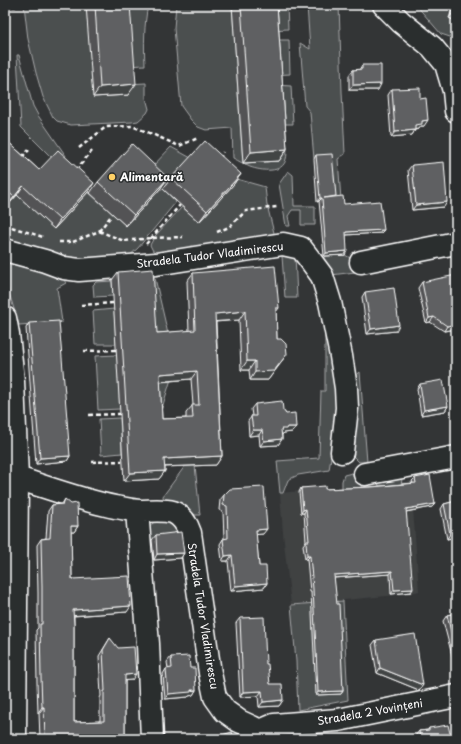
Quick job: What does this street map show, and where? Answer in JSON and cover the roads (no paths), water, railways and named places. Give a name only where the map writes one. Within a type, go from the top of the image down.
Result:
[{"type":"street","points":[[384,5],[401,22],[432,47],[446,64],[455,101]]},
{"type":"street","points":[[361,262],[456,243]]},
{"type":"street","name":"Stradela Tudor Vladimirescu","points":[[5,250],[64,268],[79,270],[156,264],[283,244],[301,248],[322,276],[330,302],[341,356],[346,388],[347,408],[342,452]]},
{"type":"street","points":[[5,318],[13,381],[17,478],[15,739]]},
{"type":"street","points":[[365,474],[456,457]]},
{"type":"street","name":"Stradela Tudor Vladimirescu","points":[[17,478],[113,506],[136,511],[165,511],[181,517],[187,525],[190,533],[210,673],[215,697],[225,711],[262,735]]},
{"type":"street","points":[[136,511],[148,644],[152,739]]},
{"type":"street","name":"Stradela 2 Vovințeni","points":[[262,735],[274,725],[338,720],[456,696]]},
{"type":"place","name":"Alimentară","points":[[112,177]]}]
